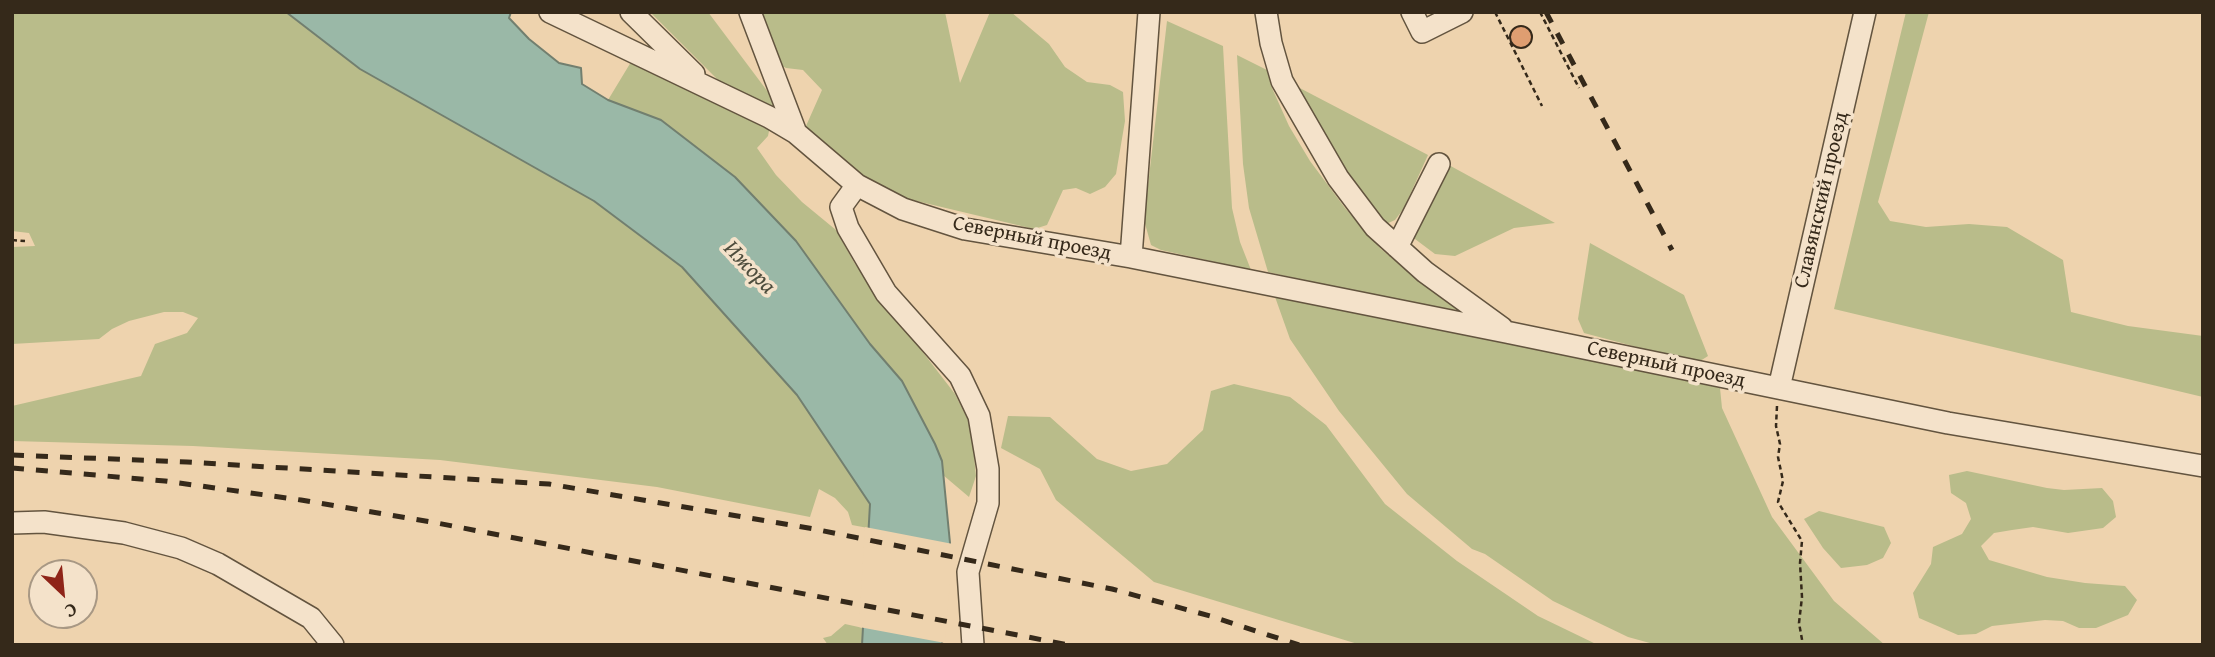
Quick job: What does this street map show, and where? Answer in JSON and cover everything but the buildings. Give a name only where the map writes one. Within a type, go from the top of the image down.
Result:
[{"type":"street","points":[[550,12],[709,87]]},
{"type":"street","points":[[631,12],[709,87]]},
{"type":"street","points":[[750,12],[796,133]]},
{"type":"street","name":"Северный проезд","points":[[1131,257],[1149,12]]},
{"type":"street","points":[[1266,12],[1271,43],[1282,81],[1338,178],[1375,227],[1425,272],[1506,332]]},
{"type":"street","points":[[1412,12],[1422,32],[1462,12]]},
{"type":"street","name":"Славянский проезд","points":[[1779,388],[1865,12]]},
{"type":"street","name":"Северный проезд","points":[[709,87],[796,133],[857,185],[903,209],[965,229],[1131,257],[1948,423],[2203,466]]},
{"type":"street","points":[[1397,247],[1438,164]]},
{"type":"street","points":[[857,185],[841,207],[848,228],[886,293],[960,376],[979,416],[987,460],[988,503],[968,572],[973,645]]},
{"type":"street","points":[[12,523],[44,522],[124,533],[181,548],[218,564],[311,618],[333,645]]},
{"type":"path","points":[[1495,12],[1542,106]]},
{"type":"path","points":[[1540,12],[1579,88]]},
{"type":"path","points":[[12,240],[25,242]]},
{"type":"path","points":[[1779,388],[1776,426],[1783,481],[1777,502],[1802,541],[1799,623],[1803,645]]},
{"type":"green space","points":[[12,12],[286,12],[360,69],[594,201],[682,267],[797,395],[870,504],[868,528],[852,525],[848,512],[835,498],[819,489],[810,517],[657,487],[440,460],[193,446],[12,441],[12,406],[141,376],[155,344],[187,333],[198,318],[183,312],[164,312],[129,321],[99,339],[12,344],[12,247],[35,246],[29,233],[12,231]]},
{"type":"green space","points":[[650,12],[708,12],[777,104],[772,110],[719,81]]},
{"type":"green space","points":[[759,12],[945,12],[960,83],[990,12],[1011,12],[1049,44],[1065,67],[1087,82],[1110,85],[1123,92],[1125,121],[1116,174],[1105,187],[1090,194],[1076,188],[1063,190],[1047,225],[1034,229],[908,199],[855,173],[806,126],[822,90],[803,70],[786,68],[773,61]]},
{"type":"green space","points":[[1906,12],[1929,12],[1878,202],[1890,221],[1926,227],[1969,224],[2007,227],[2063,260],[2071,312],[2128,326],[2203,336],[2203,397],[1834,309]]},
{"type":"green space","points":[[1167,21],[1223,46],[1232,208],[1240,242],[1251,270],[1161,250],[1151,245],[1144,220]]},
{"type":"green space","points":[[1237,55],[1267,70],[1289,126],[1310,161],[1345,208],[1381,249],[1412,275],[1459,305],[1457,310],[1407,303],[1268,272],[1249,208],[1243,164]]},
{"type":"green space","points":[[631,62],[770,126],[768,136],[757,148],[776,175],[802,202],[836,230],[855,264],[955,394],[971,426],[976,476],[969,497],[943,475],[942,461],[902,381],[870,344],[608,100]]},
{"type":"green space","points":[[1294,85],[1428,155],[1404,208],[1395,220],[1386,224],[1357,190]]},
{"type":"green space","points":[[1447,164],[1555,223],[1514,228],[1455,256],[1435,254],[1411,236]]},
{"type":"green space","points":[[1590,243],[1684,295],[1708,356],[1697,363],[1584,333],[1578,319]]},
{"type":"green space","points":[[1274,294],[1720,388],[1722,408],[1772,517],[1834,601],[1885,645],[1657,645],[1628,637],[1553,601],[1485,554],[1472,549],[1407,494],[1339,411],[1290,339]]},
{"type":"green space","points":[[1234,384],[1290,397],[1326,425],[1385,504],[1457,561],[1538,616],[1598,645],[1361,645],[1154,582],[1056,500],[1040,469],[1001,448],[1008,416],[1050,417],[1097,459],[1131,471],[1167,464],[1203,430],[1211,391]]},
{"type":"green space","points":[[1967,471],[2047,488],[2102,488],[2113,501],[2116,517],[2103,528],[2068,533],[2033,527],[2012,530],[1994,533],[1981,546],[1989,560],[2047,577],[2125,586],[2137,600],[2128,615],[2096,628],[2079,628],[2063,621],[2045,620],[1992,626],[1976,634],[1958,635],[1919,618],[1913,593],[1931,564],[1933,547],[1962,534],[1971,519],[1966,503],[1951,493],[1949,475]]},
{"type":"green space","points":[[1819,511],[1884,527],[1891,543],[1883,558],[1867,565],[1841,568],[1823,548],[1804,519]]},
{"type":"green space","points":[[845,624],[863,628],[862,645],[828,645],[823,638],[831,636]]},
{"type":"water","name":"Ижора","points":[[286,12],[511,12],[509,18],[529,39],[559,63],[581,68],[582,84],[608,100],[661,120],[735,177],[796,241],[870,344],[902,381],[935,444],[942,461],[950,543],[942,645],[862,645],[870,504],[797,395],[682,267],[594,201],[360,69]]},
{"type":"pier","points":[[865,527],[953,544],[945,643],[859,627]]},
{"type":"railway","points":[[1546,12],[1672,250]]},
{"type":"railway","points":[[12,455],[187,462],[549,484],[814,529],[1112,589],[1210,616],[1299,645]]},
{"type":"railway","points":[[12,468],[165,481],[301,500],[437,523],[1069,645]]}]
